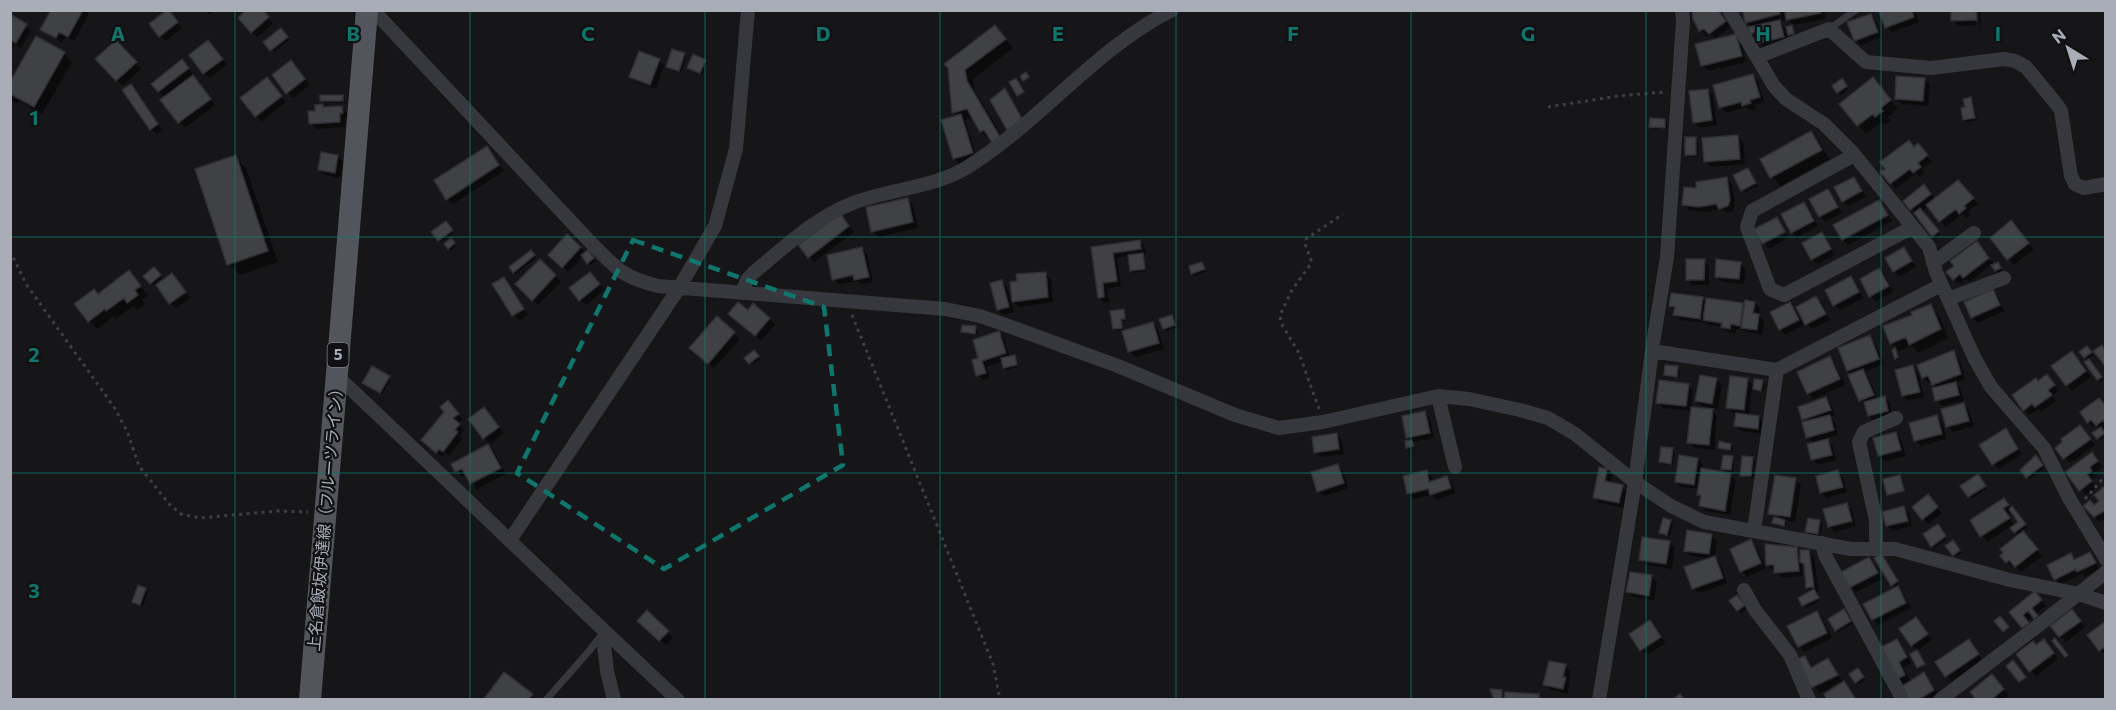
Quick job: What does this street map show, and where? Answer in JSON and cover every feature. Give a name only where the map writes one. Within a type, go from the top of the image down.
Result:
[{"type":"main road","name":"上名倉飯坂伊達線（フルーツライン）","points":[[310,699],[367,10]]},
{"type":"street","points":[[373,10],[615,267],[632,279],[658,286],[945,309],[980,316],[1108,362],[1262,424],[1280,428],[1323,422],[1438,396],[1469,399],[1548,417],[1575,434],[1635,482],[1671,506],[1704,522],[1851,549],[1895,549],[2010,580],[2079,594],[2106,603]]},
{"type":"street","points":[[510,540],[679,288],[715,226],[725,197],[736,149],[748,10]]},
{"type":"street","points":[[742,293],[747,280],[753,273],[819,219],[856,202],[935,181],[964,169],[1004,141],[1111,51],[1172,10]]},
{"type":"street","points":[[1599,699],[1635,482],[1667,257],[1680,91],[1682,10]]},
{"type":"street","points":[[1729,10],[1774,86],[1786,99],[1824,124],[1854,155],[1929,247],[1941,285],[1974,357],[1991,387],[2044,448],[2076,509],[2106,559]]},
{"type":"street","points":[[1757,57],[1829,29],[1866,62],[1931,68],[2004,59],[2015,61],[2026,67],[2061,111],[2063,135],[2073,180],[2079,187],[2084,188],[2106,183]]},
{"type":"street","points":[[1854,155],[1752,211],[1747,227],[1770,289],[1784,295],[1913,227]]},
{"type":"street","points":[[1933,263],[1974,233]]},
{"type":"street","points":[[1948,299],[2004,278]]},
{"type":"street","points":[[1652,351],[1778,370],[1941,285]]},
{"type":"street","points":[[1754,531],[1778,370]]},
{"type":"street","points":[[337,376],[678,699]]},
{"type":"street","points":[[1438,396],[1455,467]]},
{"type":"street","points":[[1876,548],[1876,521],[1859,442],[1863,432],[1896,418]]},
{"type":"street","points":[[1822,543],[1825,555],[1903,699]]},
{"type":"street","points":[[1946,698],[2106,572]]},
{"type":"street","points":[[1744,590],[1755,610],[1790,655],[1809,699]]},
{"type":"street","points":[[607,634],[604,645],[614,699]]},
{"type":"lane","points":[[1829,29],[1856,10]]},
{"type":"lane","points":[[546,699],[607,634]]},
{"type":"path","points":[[1548,107],[1618,96],[1680,91]]},
{"type":"path","points":[[1323,422],[1299,352],[1281,323],[1280,315],[1292,290],[1310,265],[1306,239],[1343,214]]},
{"type":"path","points":[[10,251],[26,284],[114,407],[127,431],[139,466],[151,484],[181,514],[200,518],[277,511],[325,513]]},
{"type":"path","points":[[847,301],[993,664],[1000,699]]},
{"type":"path","points":[[2076,509],[2106,475]]},
{"type":"highlighted area","points":[[633,240],[824,307],[843,465],[664,569],[517,473]]},
{"type":"building","points":[[51,10],[83,10],[68,37],[59,32],[56,38],[40,30]]},
{"type":"building","points":[[167,10],[178,22],[159,37],[149,24]]},
{"type":"building","points":[[246,10],[263,10],[269,17],[251,33],[238,18]]},
{"type":"building","points":[[1692,10],[1718,10],[1726,21],[1709,34],[1704,29],[1699,31],[1693,19]]},
{"type":"building","points":[[1748,10],[1779,10],[1780,14],[1745,23],[1743,12]]},
{"type":"building","points":[[1785,10],[1821,10],[1821,13],[1786,20]]},
{"type":"building","points":[[1912,10],[1914,17],[1885,28],[1879,12]]},
{"type":"building","points":[[1951,10],[1976,10],[1977,20],[1951,21]]},
{"type":"building","points":[[10,14],[27,24],[16,43],[10,40]]},
{"type":"building","points":[[1871,14],[1878,32],[1854,41],[1847,22]]},
{"type":"building","points":[[1780,20],[1784,37],[1759,43],[1756,32],[1750,34],[1748,27]]},
{"type":"building","points":[[995,25],[1006,39],[965,70],[967,81],[1000,137],[993,144],[984,130],[980,132],[967,109],[952,113],[948,68],[944,64]]},
{"type":"building","points":[[1792,25],[1794,34],[1788,35],[1786,27]]},
{"type":"building","points":[[281,28],[288,37],[270,51],[263,42]]},
{"type":"building","points":[[1736,34],[1742,56],[1701,66],[1695,44]]},
{"type":"building","points":[[36,36],[65,52],[34,107],[10,94],[10,82]]},
{"type":"building","points":[[116,40],[137,62],[116,81],[95,59]]},
{"type":"building","points":[[208,40],[223,59],[203,74],[189,55]]},
{"type":"building","points":[[672,49],[685,53],[679,71],[666,67]]},
{"type":"building","points":[[639,51],[660,59],[650,85],[629,77]]},
{"type":"building","points":[[693,54],[706,60],[700,73],[687,68]]},
{"type":"building","points":[[182,59],[189,68],[158,92],[151,84]]},
{"type":"building","points":[[291,60],[305,79],[286,94],[272,75]]},
{"type":"building","points":[[1026,72],[1029,77],[1023,81],[1020,76]]},
{"type":"building","points":[[1753,74],[1760,97],[1742,106],[1741,102],[1719,108],[1713,85]]},
{"type":"building","points":[[193,75],[211,99],[178,123],[160,100]]},
{"type":"building","points":[[1896,76],[1925,78],[1923,101],[1895,99]]},
{"type":"building","points":[[267,77],[282,96],[255,117],[240,98]]},
{"type":"building","points":[[1873,77],[1891,100],[1881,108],[1883,111],[1875,117],[1873,114],[1857,126],[1839,104]]},
{"type":"building","points":[[1016,78],[1024,92],[1017,96],[1009,82]]},
{"type":"building","points":[[1842,78],[1847,86],[1837,93],[1832,86]]},
{"type":"building","points":[[131,84],[158,124],[150,130],[122,90]]},
{"type":"building","points":[[1005,88],[1023,121],[1007,130],[990,100]]},
{"type":"building","points":[[1708,89],[1712,120],[1693,123],[1689,91]]},
{"type":"building","points":[[320,95],[343,95],[343,101],[320,101]]},
{"type":"building","points":[[1971,97],[1975,118],[1963,120],[1961,108],[1965,107],[1963,99]]},
{"type":"building","points":[[323,104],[323,107],[342,106],[343,113],[340,113],[340,122],[309,124],[308,111],[315,111],[315,105]]},
{"type":"building","points":[[961,114],[973,153],[953,159],[941,120]]},
{"type":"building","points":[[1650,118],[1665,119],[1665,128],[1649,127]]},
{"type":"building","points":[[1811,131],[1822,150],[1770,178],[1760,159]]},
{"type":"building","points":[[1738,135],[1740,159],[1704,162],[1702,138]]},
{"type":"building","points":[[1685,137],[1696,137],[1696,155],[1685,155]]},
{"type":"building","points":[[1909,140],[1914,147],[1918,143],[1928,155],[1918,163],[1921,167],[1913,173],[1910,169],[1890,184],[1880,172],[1885,169],[1880,162]]},
{"type":"building","points":[[487,146],[499,165],[446,200],[434,180]]},
{"type":"building","points":[[321,152],[338,155],[335,173],[318,170]]},
{"type":"building","points":[[236,155],[268,251],[227,265],[195,169]]},
{"type":"building","points":[[1748,168],[1756,183],[1741,191],[1733,175]]},
{"type":"building","points":[[1727,177],[1730,200],[1728,206],[1719,209],[1716,204],[1699,207],[1682,205],[1684,187],[1696,188],[1696,182]]},
{"type":"building","points":[[1854,177],[1862,191],[1842,202],[1834,187]]},
{"type":"building","points":[[1958,180],[1974,198],[1964,206],[1966,208],[1959,214],[1956,209],[1939,222],[1926,205]]},
{"type":"building","points":[[1924,184],[1931,194],[1910,210],[1903,201]]},
{"type":"building","points":[[1828,189],[1838,207],[1819,217],[1809,199]]},
{"type":"building","points":[[908,198],[913,222],[871,232],[866,207]]},
{"type":"building","points":[[1879,200],[1888,215],[1842,240],[1833,225]]},
{"type":"building","points":[[1804,202],[1814,221],[1791,233],[1781,214]]},
{"type":"building","points":[[1920,208],[1939,231],[1932,237],[1914,213]]},
{"type":"building","points":[[840,213],[849,226],[808,258],[798,245]]},
{"type":"building","points":[[1777,217],[1785,232],[1762,244],[1754,229]]},
{"type":"building","points":[[2011,220],[2029,243],[2007,260],[1990,238]]},
{"type":"building","points":[[446,221],[453,230],[438,241],[431,232]]},
{"type":"building","points":[[1822,232],[1831,249],[1811,260],[1802,243]]},
{"type":"building","points":[[567,234],[581,247],[562,268],[548,255]]},
{"type":"building","points":[[451,238],[455,243],[448,249],[444,244]]},
{"type":"building","points":[[1140,240],[1141,249],[1113,253],[1117,281],[1103,283],[1104,297],[1098,298],[1091,247]]},
{"type":"building","points":[[1977,241],[1989,258],[1963,278],[1960,274],[1953,280],[1946,272],[1954,266],[1950,261]]},
{"type":"building","points":[[862,247],[869,277],[854,280],[853,275],[832,280],[827,255]]},
{"type":"building","points":[[1904,247],[1912,261],[1893,272],[1885,258]]},
{"type":"building","points":[[531,250],[535,255],[513,273],[509,267]]},
{"type":"building","points":[[588,250],[594,258],[587,264],[581,255]]},
{"type":"building","points":[[1143,253],[1145,269],[1130,271],[1128,255]]},
{"type":"building","points":[[540,259],[556,275],[532,301],[515,284]]},
{"type":"building","points":[[1686,259],[1705,259],[1704,280],[1686,280]]},
{"type":"building","points":[[1716,259],[1741,262],[1739,279],[1715,277]]},
{"type":"building","points":[[1202,262],[1205,269],[1191,274],[1189,266]]},
{"type":"building","points":[[1998,262],[2001,268],[1995,271],[1991,265]]},
{"type":"building","points":[[154,267],[161,275],[150,284],[143,276]]},
{"type":"building","points":[[1879,268],[1889,286],[1869,297],[1860,279]]},
{"type":"building","points":[[129,270],[141,286],[135,290],[138,295],[127,303],[124,298],[88,322],[74,304],[94,289],[98,294]]},
{"type":"building","points":[[590,272],[600,284],[579,301],[569,288]]},
{"type":"building","points":[[1046,272],[1048,297],[1012,302],[1010,282],[1017,281],[1016,274]]},
{"type":"building","points":[[172,273],[186,292],[169,304],[156,285]]},
{"type":"building","points":[[1851,276],[1859,292],[1833,306],[1825,290]]},
{"type":"building","points":[[504,277],[524,309],[512,316],[492,284]]},
{"type":"building","points":[[1002,280],[1009,307],[997,310],[990,283]]},
{"type":"building","points":[[1993,289],[2000,305],[1971,318],[1964,302]]},
{"type":"building","points":[[1671,293],[1703,297],[1700,319],[1673,315],[1675,307],[1669,306]]},
{"type":"building","points":[[1816,296],[1826,314],[1805,325],[1796,307]]},
{"type":"building","points":[[1706,298],[1743,303],[1740,326],[1731,324],[1730,329],[1721,327],[1722,323],[1703,320]]},
{"type":"building","points":[[1745,300],[1755,302],[1753,313],[1759,314],[1757,330],[1741,328]]},
{"type":"building","points":[[738,302],[748,310],[753,303],[770,318],[755,336],[728,314]]},
{"type":"building","points":[[1790,302],[1799,320],[1779,330],[1770,312]]},
{"type":"building","points":[[1931,304],[1941,329],[1909,345],[1906,337],[1890,344],[1883,326],[1912,315],[1911,312]]},
{"type":"building","points":[[1124,309],[1125,319],[1121,319],[1122,328],[1113,329],[1110,311]]},
{"type":"building","points":[[1172,315],[1175,325],[1163,329],[1159,319]]},
{"type":"building","points":[[717,316],[735,332],[708,364],[689,348]]},
{"type":"building","points":[[1153,322],[1159,343],[1128,352],[1122,331]]},
{"type":"building","points":[[962,325],[976,326],[975,334],[961,332]]},
{"type":"building","points":[[999,331],[1006,353],[982,361],[986,373],[976,376],[972,360],[978,358],[973,340]]},
{"type":"building","points":[[1870,335],[1879,359],[1847,371],[1838,348]]},
{"type":"building","points":[[2102,345],[2106,348],[2106,367],[2093,351]]},
{"type":"building","points":[[2087,346],[2092,352],[2084,358],[2079,352]]},
{"type":"building","points":[[1895,348],[1898,357],[1895,359],[1892,350]]},
{"type":"building","points":[[754,350],[759,356],[749,364],[744,358]]},
{"type":"building","points":[[1954,350],[1961,374],[1932,385],[1928,376],[1922,378],[1917,365]]},
{"type":"building","points":[[2072,351],[2086,371],[2066,386],[2051,366]]},
{"type":"building","points":[[1015,355],[1017,365],[1003,368],[1001,358]]},
{"type":"building","points":[[1830,356],[1840,379],[1807,394],[1797,372]]},
{"type":"building","points":[[2089,359],[2102,377],[2097,380],[2084,362]]},
{"type":"building","points":[[1665,365],[1678,366],[1677,377],[1664,375]]},
{"type":"building","points":[[1913,365],[1920,392],[1902,396],[1895,370]]},
{"type":"building","points":[[372,366],[390,376],[380,393],[362,383]]},
{"type":"building","points":[[1863,369],[1874,395],[1859,401],[1848,375]]},
{"type":"building","points":[[2047,374],[2055,385],[2048,390],[2052,395],[2035,407],[2032,404],[2023,411],[2012,395],[2036,378],[2038,381]]},
{"type":"building","points":[[1700,375],[1717,378],[1712,404],[1695,401]]},
{"type":"building","points":[[1730,376],[1748,378],[1744,410],[1726,408]]},
{"type":"building","points":[[1754,379],[1763,380],[1761,391],[1753,389]]},
{"type":"building","points":[[1659,380],[1689,384],[1686,406],[1656,403]]},
{"type":"building","points":[[1956,382],[1959,395],[1935,401],[1932,388]]},
{"type":"building","points":[[1885,396],[1888,411],[1868,416],[1864,402]]},
{"type":"building","points":[[1826,397],[1831,410],[1802,420],[1798,407]]},
{"type":"building","points":[[2099,398],[2106,406],[2106,424],[2103,420],[2096,426],[2091,420],[2087,423],[2080,412]]},
{"type":"building","points":[[448,400],[459,414],[453,418],[460,424],[455,430],[458,432],[443,452],[439,449],[436,453],[421,440],[444,412],[440,407]]},
{"type":"building","points":[[1964,403],[1969,421],[1946,427],[1941,409]]},
{"type":"building","points":[[484,407],[499,427],[483,439],[468,419]]},
{"type":"building","points":[[1691,407],[1713,409],[1709,445],[1687,443]]},
{"type":"building","points":[[1425,411],[1430,433],[1406,438],[1402,416]]},
{"type":"building","points":[[1736,413],[1759,416],[1758,429],[1734,426]]},
{"type":"building","points":[[1830,415],[1834,430],[1806,438],[1802,422]]},
{"type":"building","points":[[1937,415],[1942,434],[1914,441],[1909,423]]},
{"type":"building","points":[[2080,425],[2091,439],[2063,459],[2055,448],[2062,442],[2061,439]]},
{"type":"building","points":[[2101,427],[2105,433],[2097,439],[2092,433]]},
{"type":"building","points":[[2006,428],[2018,449],[1992,465],[1979,445]]},
{"type":"building","points":[[1896,432],[1901,450],[1878,456],[1873,438]]},
{"type":"building","points":[[1337,433],[1339,449],[1314,453],[1312,437]]},
{"type":"building","points":[[1828,439],[1832,455],[1811,460],[1807,444]]},
{"type":"building","points":[[1412,440],[1414,446],[1406,448],[1405,441]]},
{"type":"building","points":[[1719,441],[1731,444],[1730,450],[1718,448]]},
{"type":"building","points":[[488,444],[501,468],[470,484],[462,469],[455,472],[451,464]]},
{"type":"building","points":[[1661,447],[1673,448],[1671,464],[1659,462]]},
{"type":"building","points":[[2092,452],[2098,461],[2090,467],[2092,471],[2087,474],[2092,481],[2079,491],[2065,472]]},
{"type":"building","points":[[1679,455],[1698,458],[1694,485],[1675,482]]},
{"type":"building","points":[[1723,455],[1733,456],[1731,470],[1721,469]]},
{"type":"building","points":[[2036,455],[2043,465],[2026,478],[2020,470]]},
{"type":"building","points":[[1742,456],[1753,457],[1751,476],[1740,476]]},
{"type":"building","points":[[1338,464],[1344,483],[1317,492],[1311,472]]},
{"type":"building","points":[[1599,467],[1607,469],[1605,481],[1623,485],[1619,503],[1593,498]]},
{"type":"building","points":[[1701,468],[1731,473],[1725,511],[1699,506],[1701,495],[1697,495]]},
{"type":"building","points":[[1427,470],[1429,482],[1447,476],[1451,488],[1430,495],[1428,489],[1407,494],[1403,476]]},
{"type":"building","points":[[1838,470],[1843,487],[1820,493],[1816,476]]},
{"type":"building","points":[[1978,474],[1986,486],[1968,497],[1960,486]]},
{"type":"building","points":[[1775,475],[1796,478],[1790,517],[1768,514]]},
{"type":"building","points":[[1900,475],[1904,491],[1887,495],[1883,479]]},
{"type":"building","points":[[2106,485],[2106,510],[2094,517],[2083,506],[2090,500],[2094,505],[2099,501],[2094,495]]},
{"type":"building","points":[[1928,494],[1938,507],[1922,520],[1912,507]]},
{"type":"building","points":[[2004,498],[2009,505],[2003,508],[2010,518],[1980,537],[1970,520]]},
{"type":"building","points":[[1847,503],[1852,521],[1828,527],[1823,509]]},
{"type":"building","points":[[1904,506],[1908,521],[1886,526],[1882,512]]},
{"type":"building","points":[[2012,506],[2026,524],[2014,533],[2010,528],[2018,522],[2009,509]]},
{"type":"building","points":[[1774,517],[1785,520],[1784,526],[1772,523]]},
{"type":"building","points":[[1663,518],[1671,520],[1667,535],[1659,533]]},
{"type":"building","points":[[1808,518],[1820,520],[1818,534],[1805,532]]},
{"type":"building","points":[[1938,524],[1946,536],[1931,547],[1923,534]]},
{"type":"building","points":[[1687,530],[1712,534],[1709,554],[1684,551]]},
{"type":"building","points":[[2023,531],[2038,549],[2015,567],[2009,560],[2006,563],[2000,556],[2003,552],[2000,549]]},
{"type":"building","points":[[1642,537],[1670,541],[1666,564],[1639,560]]},
{"type":"building","points":[[1751,539],[1761,563],[1740,572],[1730,549]]},
{"type":"building","points":[[1953,540],[1960,550],[1953,556],[1945,546]]},
{"type":"building","points":[[1765,544],[1797,547],[1799,571],[1774,573],[1774,565],[1766,565]]},
{"type":"building","points":[[1800,550],[1809,550],[1814,587],[1806,588],[1804,564],[1800,562]]},
{"type":"building","points":[[2090,552],[2096,563],[2077,572],[2076,569],[2054,580],[2047,565],[2071,553],[2074,560]]},
{"type":"building","points":[[1881,553],[1898,581],[1891,586],[1874,558]]},
{"type":"building","points":[[1715,556],[1723,578],[1692,589],[1684,567]]},
{"type":"building","points":[[1869,557],[1878,573],[1849,588],[1841,572]]},
{"type":"building","points":[[1630,572],[1652,575],[1649,596],[1626,592]]},
{"type":"building","points":[[138,585],[146,588],[140,605],[132,602]]},
{"type":"building","points":[[1898,586],[1906,603],[1872,620],[1863,604]]},
{"type":"building","points":[[1814,589],[1819,598],[1802,606],[1798,598]]},
{"type":"building","points":[[2035,591],[2042,600],[2032,608],[2038,616],[2034,619],[2028,611],[2023,615],[2029,623],[2022,628],[2009,612]]},
{"type":"building","points":[[1737,595],[1745,605],[1737,611],[1729,601]]},
{"type":"building","points":[[1844,609],[1851,621],[1835,631],[1828,619]]},
{"type":"building","points":[[2072,609],[2081,621],[2059,637],[2050,626]]},
{"type":"building","points":[[647,610],[669,631],[659,641],[637,621]]},
{"type":"building","points":[[1817,611],[1827,633],[1798,647],[1787,626]]},
{"type":"building","points":[[2000,616],[2009,627],[2003,632],[1994,621]]},
{"type":"building","points":[[1916,617],[1928,634],[1911,646],[1899,629]]},
{"type":"building","points":[[1650,620],[1661,637],[1640,651],[1629,634]]},
{"type":"building","points":[[2106,621],[2106,646],[2099,651],[2087,635]]},
{"type":"building","points":[[2055,638],[2068,655],[2065,657],[2052,641]]},
{"type":"building","points":[[1897,639],[1907,657],[1899,662],[1905,675],[1897,679],[1881,647]]},
{"type":"building","points":[[1969,639],[1979,654],[1945,677],[1935,662]]},
{"type":"building","points":[[2044,639],[2054,653],[2029,672],[2016,654],[2033,641],[2036,645]]},
{"type":"building","points":[[1917,650],[1925,664],[1917,668],[1910,654]]},
{"type":"building","points":[[1805,656],[1811,668],[1828,658],[1838,675],[1811,688],[1797,659]]},
{"type":"building","points":[[2013,660],[2026,677],[2019,682],[2006,666]]},
{"type":"building","points":[[1549,661],[1566,664],[1563,689],[1543,685]]},
{"type":"building","points":[[1858,668],[1864,677],[1855,683],[1849,674]]},
{"type":"building","points":[[504,672],[533,694],[528,700],[483,700]]},
{"type":"building","points":[[1924,672],[1934,690],[1918,700],[1908,700],[1901,687]]},
{"type":"building","points":[[1992,674],[2004,689],[1991,700],[1976,700],[1970,692]]},
{"type":"building","points":[[1844,681],[1855,698],[1827,700],[1824,694]]},
{"type":"building","points":[[1490,689],[1502,690],[1502,700],[1494,700]]},
{"type":"building","points":[[1505,692],[1539,694],[1539,700],[1504,700]]},
{"type":"building","points":[[1680,694],[1685,700],[1672,700]]}]
